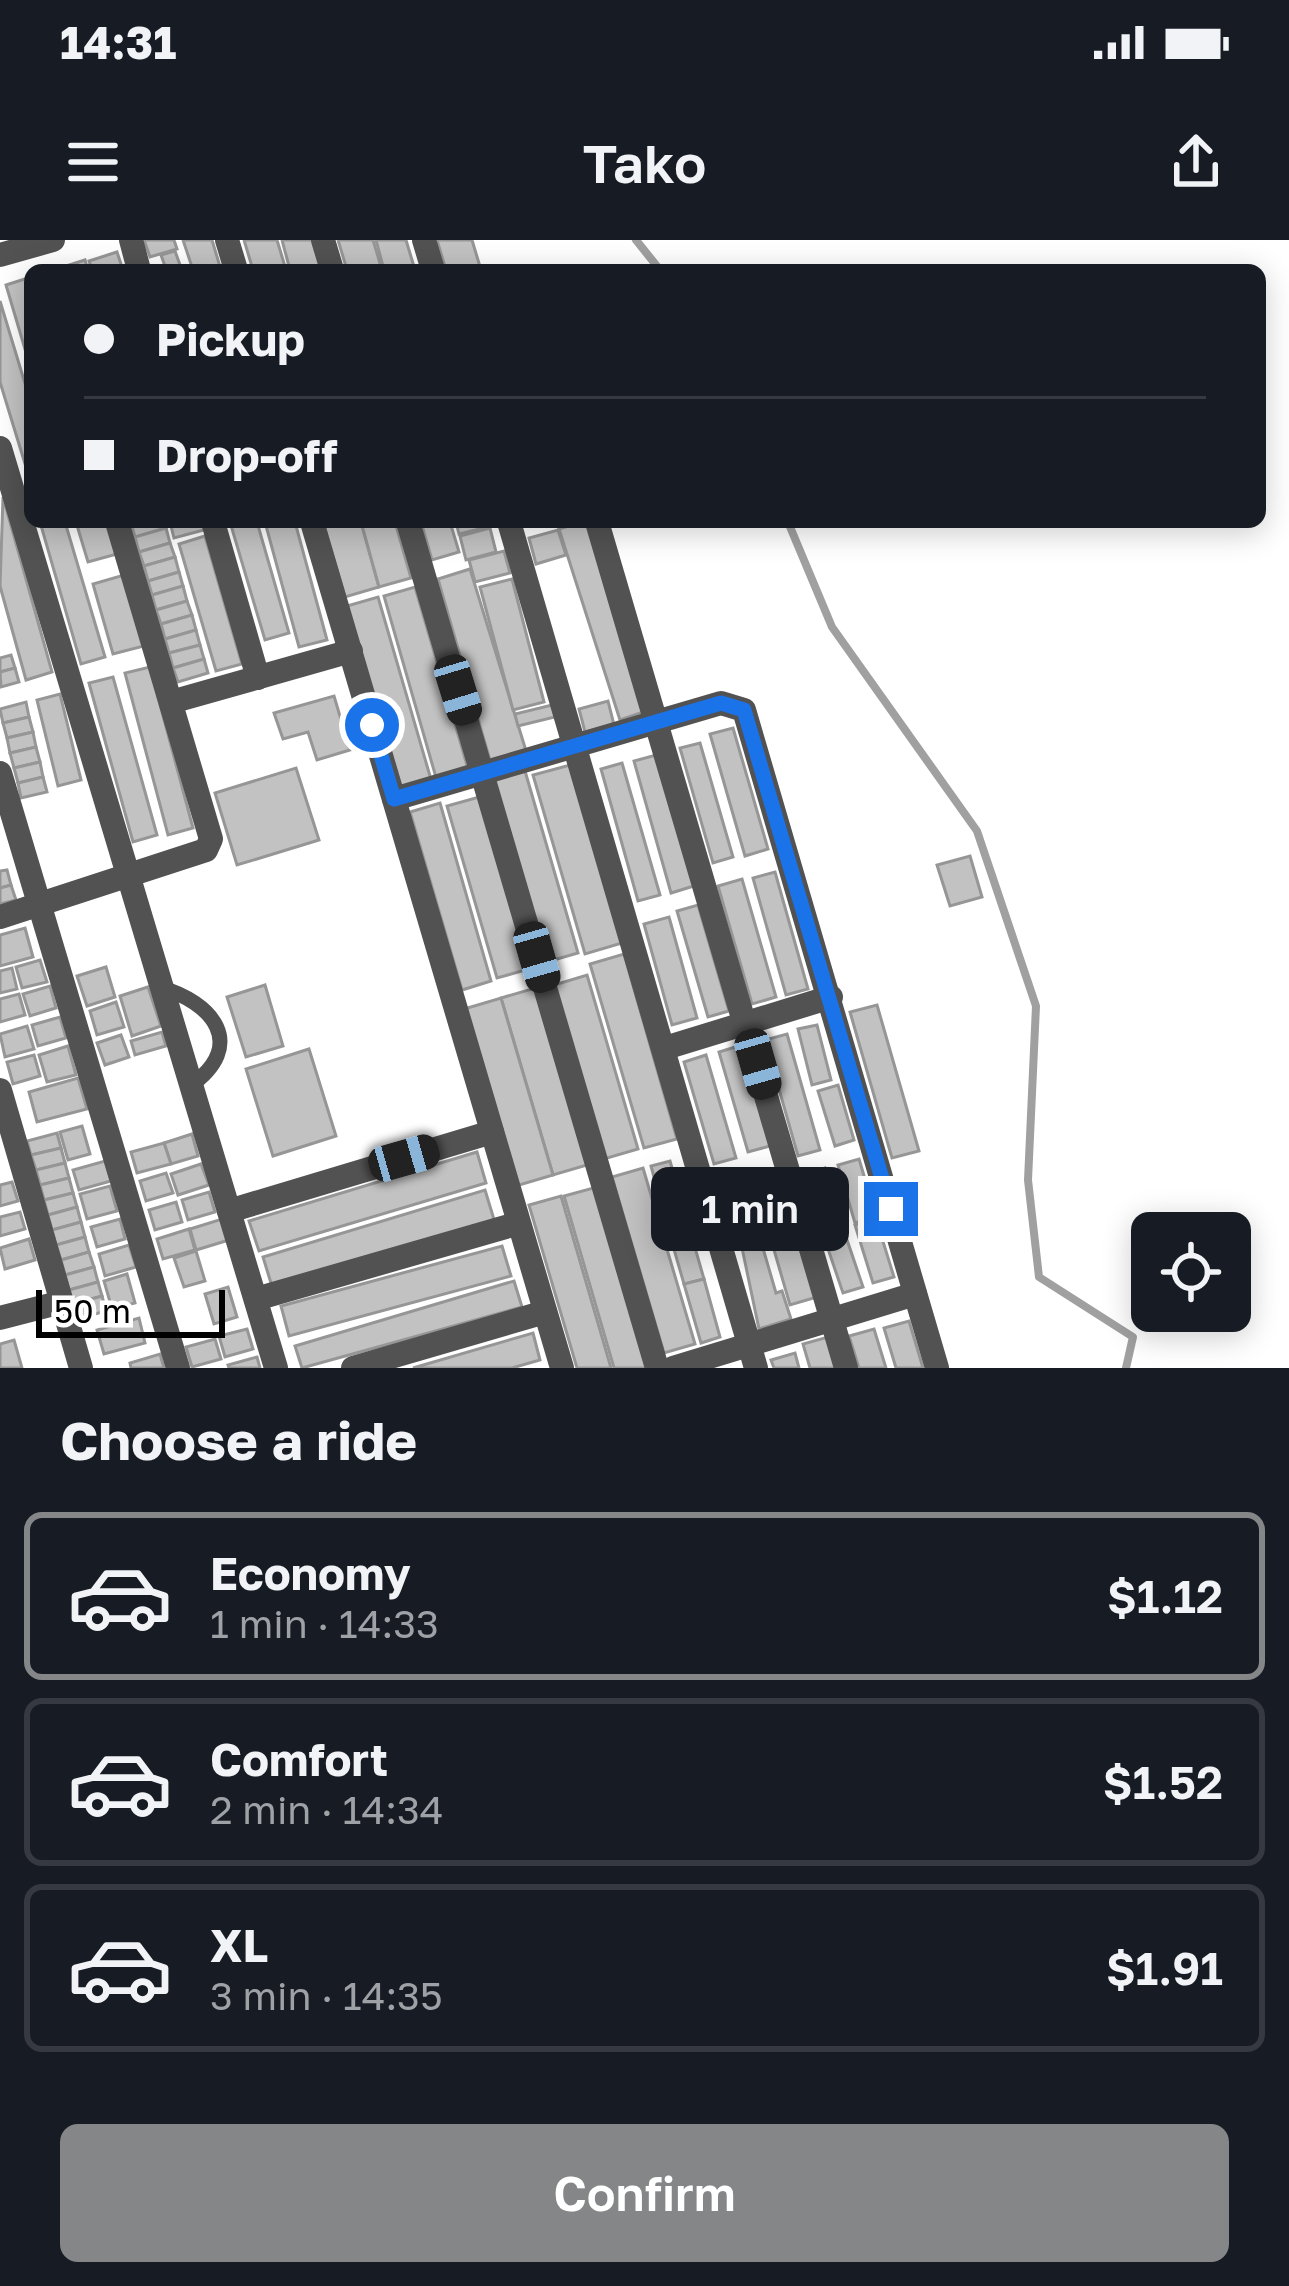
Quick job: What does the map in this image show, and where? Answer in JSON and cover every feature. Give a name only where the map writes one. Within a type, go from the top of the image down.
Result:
[{"type":"street","points":[[2,250],[44,252]]},
{"type":"street","points":[[0,448],[124,877],[276,1368]]},
{"type":"street","points":[[0,917],[206,850],[211,839],[119,528]]},
{"type":"street","points":[[215,528],[258,678]]},
{"type":"street","points":[[314,528],[562,1368]]},
{"type":"street","points":[[410,528],[657,1368]]},
{"type":"street","points":[[511,528],[752,1356]]},
{"type":"street","points":[[600,528],[846,1368]]},
{"type":"street","points":[[171,702],[351,651]]},
{"type":"street","points":[[394,799],[721,703],[744,710],[937,1368]]},
{"type":"street","points":[[0,773],[178,1368]]},
{"type":"street","points":[[665,1048],[831,997]]},
{"type":"street","points":[[0,1090],[80,1368]]},
{"type":"street","points":[[229,1211],[492,1132]]},
{"type":"street","points":[[256,1299],[517,1224]]},
{"type":"street","points":[[673,1368],[752,1356],[831,1318],[915,1294]]},
{"type":"street","points":[[0,1318],[62,1302]]},
{"type":"street","points":[[353,1368],[545,1312]]},
{"type":"lane","points":[[159,987],[200,1003],[217,1024],[211,1068],[190,1086]]},
{"type":"building","points":[[144,240],[174,240],[177,249],[150,257]]},
{"type":"building","points":[[183,240],[212,240],[219,264],[191,264]]},
{"type":"building","points":[[244,240],[277,240],[284,264],[251,264]]},
{"type":"building","points":[[282,240],[317,240],[324,264],[288,264]]},
{"type":"building","points":[[338,240],[373,240],[380,264],[345,264]]},
{"type":"building","points":[[376,240],[406,240],[413,264],[382,264]]},
{"type":"building","points":[[437,240],[472,240],[479,264],[444,264]]},
{"type":"building","points":[[175,251],[180,264],[164,264],[161,255]]},
{"type":"building","points":[[117,252],[121,264],[90,264]]},
{"type":"building","points":[[24,279],[24,346],[6,285]]},
{"type":"building","points":[[0,301],[24,380],[24,460],[0,382]]},
{"type":"building","points":[[3,497],[52,672],[26,680],[0,586]]},
{"type":"building","points":[[42,528],[67,528],[105,657],[81,664]]},
{"type":"building","points":[[78,528],[109,528],[117,554],[88,562]]},
{"type":"building","points":[[132,528],[166,528],[135,537]]},
{"type":"building","points":[[166,528],[170,543],[139,552],[135,537]]},
{"type":"building","points":[[172,528],[204,528],[204,530],[174,538]]},
{"type":"building","points":[[232,528],[259,528],[289,633],[265,640]]},
{"type":"building","points":[[267,528],[297,528],[327,640],[299,647]]},
{"type":"building","points":[[325,528],[363,528],[379,587],[345,597]]},
{"type":"building","points":[[363,528],[397,528],[411,578],[379,587]]},
{"type":"building","points":[[423,528],[452,528],[459,552],[432,560]]},
{"type":"building","points":[[490,528],[496,552],[466,560],[460,536]]},
{"type":"building","points":[[595,528],[652,709],[620,720],[559,529]]},
{"type":"building","points":[[558,530],[566,555],[536,564],[529,538]]},
{"type":"building","points":[[205,536],[242,664],[216,671],[179,544]]},
{"type":"building","points":[[170,543],[175,557],[144,566],[139,552]]},
{"type":"building","points":[[504,551],[510,573],[475,582],[469,560]]},
{"type":"building","points":[[175,557],[179,572],[148,581],[144,566]]},
{"type":"building","points":[[470,569],[527,754],[491,764],[438,579]]},
{"type":"building","points":[[179,572],[183,586],[152,595],[148,581]]},
{"type":"building","points":[[124,575],[144,646],[113,654],[93,584]]},
{"type":"building","points":[[512,579],[544,702],[513,710],[480,587]]},
{"type":"building","points":[[183,586],[187,601],[156,610],[152,595]]},
{"type":"building","points":[[415,587],[469,772],[437,781],[384,596]]},
{"type":"building","points":[[378,597],[432,783],[401,791],[347,606]]},
{"type":"building","points":[[187,601],[192,615],[161,624],[156,610]]},
{"type":"building","points":[[192,615],[196,630],[165,639],[161,624]]},
{"type":"building","points":[[196,630],[200,645],[169,653],[165,639]]},
{"type":"building","points":[[200,645],[204,659],[173,668],[169,653]]},
{"type":"building","points":[[11,655],[15,668],[0,672],[0,658]]},
{"type":"building","points":[[204,659],[208,673],[178,682],[173,668]]},
{"type":"building","points":[[150,667],[193,828],[168,835],[125,673]]},
{"type":"building","points":[[15,668],[19,682],[1,687],[0,672]]},
{"type":"building","points":[[113,677],[157,835],[133,842],[89,683]]},
{"type":"building","points":[[60,694],[81,780],[58,786],[37,700]]},
{"type":"building","points":[[334,696],[350,750],[317,760],[308,732],[283,739],[274,713]]},
{"type":"building","points":[[608,701],[614,725],[585,732],[579,709]]},
{"type":"building","points":[[26,702],[29,717],[3,723],[0,709]]},
{"type":"building","points":[[552,705],[555,717],[518,726],[515,714]]},
{"type":"building","points":[[29,717],[33,732],[7,738],[3,723]]},
{"type":"building","points":[[733,728],[768,849],[745,856],[710,734]]},
{"type":"building","points":[[33,732],[36,747],[10,753],[7,738]]},
{"type":"building","points":[[700,743],[733,857],[713,863],[680,748]]},
{"type":"building","points":[[36,747],[40,762],[14,768],[10,753]]},
{"type":"building","points":[[656,755],[694,886],[671,893],[634,761]]},
{"type":"building","points":[[40,762],[43,777],[18,783],[14,768]]},
{"type":"building","points":[[622,763],[660,895],[638,901],[601,769]]},
{"type":"building","points":[[570,765],[622,943],[585,954],[533,775]]},
{"type":"building","points":[[296,768],[319,840],[237,865],[215,793]]},
{"type":"building","points":[[525,771],[578,953],[547,962],[494,780]]},
{"type":"building","points":[[43,777],[47,792],[21,798],[18,783]]},
{"type":"building","points":[[479,797],[529,969],[497,978],[447,806]]},
{"type":"building","points":[[440,803],[491,981],[462,990],[410,812]]},
{"type":"building","points":[[970,856],[982,897],[950,906],[937,865]]},
{"type":"building","points":[[7,870],[11,885],[0,888],[0,871]]},
{"type":"building","points":[[775,872],[808,989],[786,995],[753,878]]},
{"type":"building","points":[[742,879],[776,997],[752,1004],[718,886]]},
{"type":"building","points":[[11,885],[16,900],[0,904],[0,888]]},
{"type":"building","points":[[698,905],[729,1011],[708,1017],[677,911]]},
{"type":"building","points":[[669,917],[697,1018],[672,1025],[644,924]]},
{"type":"building","points":[[25,928],[33,957],[0,966],[0,935]]},
{"type":"building","points":[[624,954],[677,1139],[644,1148],[590,964]]},
{"type":"building","points":[[40,960],[47,982],[22,988],[16,967]]},
{"type":"building","points":[[106,967],[115,997],[87,1006],[77,976]]},
{"type":"building","points":[[12,968],[17,989],[0,993],[0,971]]},
{"type":"building","points":[[587,975],[638,1149],[604,1159],[554,985]]},
{"type":"building","points":[[265,985],[283,1046],[246,1057],[227,997]]},
{"type":"building","points":[[50,986],[56,1008],[30,1016],[23,994]]},
{"type":"building","points":[[148,987],[161,1026],[132,1036],[120,996]]},
{"type":"building","points":[[535,988],[587,1165],[553,1175],[501,998]]},
{"type":"building","points":[[19,994],[25,1015],[0,1022],[0,999]]},
{"type":"building","points":[[501,998],[553,1175],[516,1186],[464,1009]]},
{"type":"building","points":[[116,1002],[124,1027],[97,1035],[90,1011]]},
{"type":"building","points":[[877,1005],[919,1151],[892,1158],[850,1012]]},
{"type":"building","points":[[60,1017],[66,1038],[38,1046],[32,1025]]},
{"type":"building","points":[[817,1025],[831,1080],[812,1085],[798,1029]]},
{"type":"building","points":[[27,1026],[34,1049],[5,1057],[0,1034]]},
{"type":"building","points":[[162,1032],[166,1046],[135,1055],[131,1041]]},
{"type":"building","points":[[787,1034],[820,1150],[798,1156],[765,1040]]},
{"type":"building","points":[[121,1035],[129,1057],[105,1065],[97,1043]]},
{"type":"building","points":[[742,1045],[770,1146],[748,1152],[719,1052]]},
{"type":"building","points":[[68,1046],[76,1075],[47,1082],[39,1055]]},
{"type":"building","points":[[309,1049],[336,1136],[273,1156],[246,1069]]},
{"type":"building","points":[[34,1055],[40,1076],[13,1084],[7,1062]]},
{"type":"building","points":[[706,1055],[736,1158],[714,1164],[684,1062]]},
{"type":"building","points":[[78,1078],[87,1109],[37,1122],[29,1092]]},
{"type":"building","points":[[838,1085],[854,1140],[835,1146],[818,1091]]},
{"type":"building","points":[[82,1126],[90,1154],[68,1160],[60,1132]]},
{"type":"building","points":[[57,1133],[61,1148],[31,1155],[27,1141]]},
{"type":"building","points":[[192,1134],[198,1156],[171,1164],[164,1143]]},
{"type":"building","points":[[164,1143],[171,1164],[137,1173],[131,1152]]},
{"type":"building","points":[[61,1148],[65,1163],[36,1170],[31,1155]]},
{"type":"building","points":[[477,1152],[486,1183],[259,1251],[249,1221]]},
{"type":"building","points":[[859,1159],[876,1216],[855,1223],[838,1165]]},
{"type":"building","points":[[105,1161],[111,1181],[79,1190],[73,1170]]},
{"type":"building","points":[[670,1161],[687,1220],[667,1225],[651,1166]]},
{"type":"building","points":[[65,1163],[69,1178],[40,1185],[36,1170]]},
{"type":"building","points":[[201,1164],[209,1185],[178,1195],[171,1174]]},
{"type":"building","points":[[643,1168],[695,1344],[664,1353],[612,1177]]},
{"type":"building","points":[[780,1168],[797,1228],[771,1236],[754,1175]]},
{"type":"building","points":[[825,1168],[844,1225],[826,1232],[806,1175]]},
{"type":"building","points":[[166,1173],[173,1193],[146,1201],[140,1181]]},
{"type":"building","points":[[746,1176],[762,1235],[739,1241],[723,1183]]},
{"type":"building","points":[[69,1178],[73,1193],[44,1200],[40,1185]]},
{"type":"building","points":[[12,1182],[18,1201],[0,1206],[0,1185]]},
{"type":"building","points":[[110,1186],[117,1211],[87,1219],[80,1194]]},
{"type":"building","points":[[597,1187],[650,1368],[614,1368],[564,1196]]},
{"type":"building","points":[[485,1190],[496,1226],[274,1293],[263,1257]]},
{"type":"building","points":[[209,1192],[215,1212],[188,1220],[182,1200]]},
{"type":"building","points":[[73,1193],[77,1207],[48,1215],[44,1200]]},
{"type":"building","points":[[561,1196],[611,1368],[577,1368],[529,1205]]},
{"type":"building","points":[[176,1202],[182,1222],[155,1230],[149,1210]]},
{"type":"building","points":[[77,1207],[81,1222],[52,1230],[48,1215]]},
{"type":"building","points":[[20,1212],[25,1229],[0,1236],[0,1217]]},
{"type":"building","points":[[120,1219],[125,1239],[97,1247],[91,1227]]},
{"type":"building","points":[[222,1219],[229,1240],[196,1250],[190,1229]]},
{"type":"building","points":[[876,1219],[894,1277],[873,1283],[855,1225]]},
{"type":"building","points":[[687,1220],[704,1279],[684,1284],[667,1225]]},
{"type":"building","points":[[81,1222],[85,1237],[56,1245],[52,1230]]},
{"type":"building","points":[[797,1228],[817,1297],[790,1305],[770,1236]]},
{"type":"building","points":[[843,1228],[863,1287],[843,1293],[823,1234]]},
{"type":"building","points":[[189,1229],[195,1250],[163,1259],[157,1239]]},
{"type":"building","points":[[85,1237],[89,1252],[61,1260],[56,1245]]},
{"type":"building","points":[[760,1238],[776,1293],[782,1291],[791,1319],[759,1329],[741,1243]]},
{"type":"building","points":[[29,1239],[35,1260],[5,1269],[0,1248]]},
{"type":"building","points":[[129,1245],[136,1267],[105,1276],[99,1254]]},
{"type":"building","points":[[502,1246],[511,1276],[289,1336],[281,1306]]},
{"type":"building","points":[[196,1251],[205,1281],[184,1287],[174,1258]]},
{"type":"building","points":[[89,1252],[94,1267],[65,1275],[61,1260]]},
{"type":"building","points":[[94,1267],[98,1282],[69,1290],[65,1275]]},
{"type":"building","points":[[127,1274],[135,1303],[112,1309],[104,1281]]},
{"type":"building","points":[[704,1279],[720,1337],[701,1343],[684,1284]]},
{"type":"building","points":[[514,1281],[522,1307],[302,1368],[295,1346]]},
{"type":"building","points":[[98,1282],[102,1296],[73,1304],[69,1290]]},
{"type":"building","points":[[228,1287],[237,1317],[214,1324],[205,1294]]},
{"type":"building","points":[[102,1296],[106,1311],[77,1319],[73,1304]]},
{"type":"building","points":[[139,1318],[145,1343],[104,1354],[97,1330]]},
{"type":"building","points":[[909,1321],[923,1368],[896,1368],[884,1328]]},
{"type":"building","points":[[247,1329],[253,1349],[225,1357],[219,1336]]},
{"type":"building","points":[[874,1329],[886,1368],[859,1368],[849,1336]]},
{"type":"building","points":[[533,1333],[540,1360],[512,1368],[413,1368]]},
{"type":"building","points":[[828,1337],[837,1368],[810,1368],[803,1344]]},
{"type":"building","points":[[215,1339],[221,1359],[192,1367],[186,1347]]},
{"type":"building","points":[[14,1340],[22,1368],[0,1368],[0,1344]]},
{"type":"building","points":[[795,1353],[799,1368],[774,1368],[771,1360]]},
{"type":"building","points":[[160,1354],[164,1368],[131,1368],[130,1363]]},
{"type":"building","points":[[257,1357],[260,1368],[228,1365]]},
{"type":"waterway","points":[[636,240],[655,264]]},
{"type":"waterway","points":[[791,528],[832,627],[977,831],[1036,1006],[1028,1180],[1039,1277],[1133,1337],[1126,1368]]},
{"type":"route","points":[[372,725],[394,799],[721,703],[744,710],[891,1209]]}]
